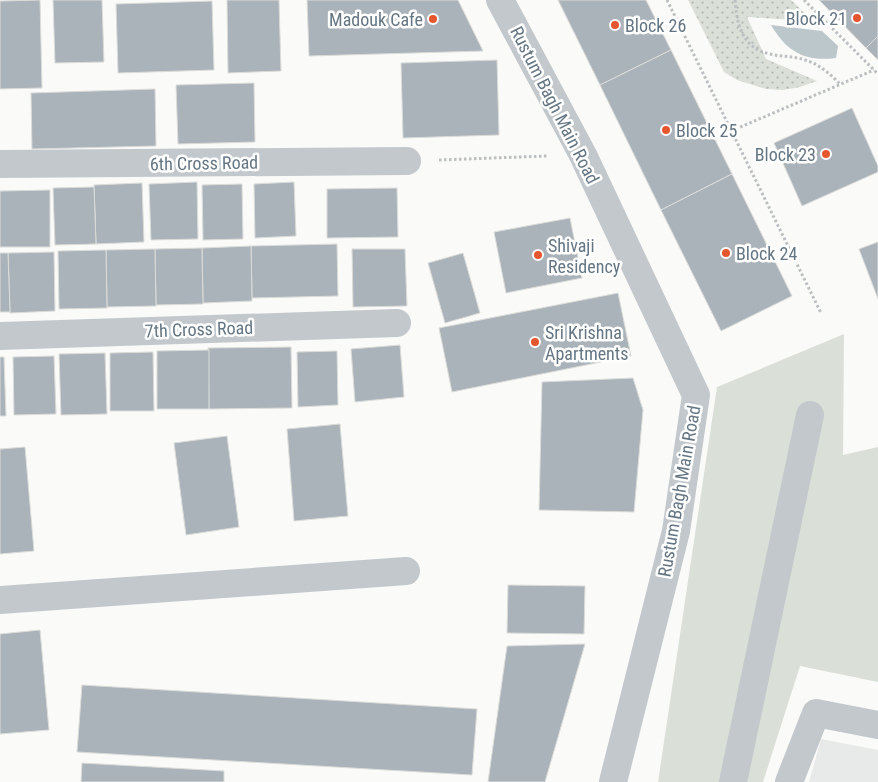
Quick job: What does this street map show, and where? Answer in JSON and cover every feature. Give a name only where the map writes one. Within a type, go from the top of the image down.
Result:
[{"type":"street","name":"Rustum Bagh Main Road","points":[[500,0],[583,155],[696,394],[676,531],[614,782]]},
{"type":"street","name":"6th Cross Road","points":[[0,164],[407,161]]},
{"type":"street","name":"7th Cross Road","points":[[0,336],[397,323]]},
{"type":"street","points":[[733,782],[810,415]]},
{"type":"street","points":[[0,600],[406,571]]},
{"type":"street","points":[[789,782],[816,713],[878,725]]},
{"type":"path","points":[[667,0],[821,313]]},
{"type":"path","points":[[736,0],[738,23],[742,34],[749,43],[768,54],[808,60],[831,74],[840,84]]},
{"type":"path","points":[[804,0],[878,74]]},
{"type":"path","points":[[731,131],[874,70]]},
{"type":"path","points":[[407,161],[583,155]]},
{"type":"shaded area","points":[[688,0],[791,0],[813,21],[747,17],[766,59],[817,81],[783,90],[766,89],[737,80],[724,72]]},
{"type":"shaded area","points":[[771,25],[822,31],[838,46],[836,58],[815,58],[798,53],[784,42]]},
{"type":"shaded area","points":[[844,334],[843,455],[878,447],[878,682],[800,666],[763,782],[658,782],[717,387]]},
{"type":"shaded area","points":[[821,739],[878,750],[878,782],[809,782]]},
{"type":"building","points":[[40,0],[42,88],[0,89],[0,1]]},
{"type":"building","points":[[53,0],[102,0],[104,62],[55,63]]},
{"type":"building","points":[[227,0],[279,0],[281,71],[228,73]]},
{"type":"building","points":[[307,0],[458,0],[483,51],[309,56]]},
{"type":"building","name":"Block 26","points":[[558,0],[646,0],[671,50],[600,85]]},
{"type":"building","name":"Block 21","points":[[819,0],[878,0],[878,36],[866,48]]},
{"type":"building","points":[[212,1],[214,70],[118,73],[116,4]]},
{"type":"building","points":[[878,36],[878,60],[866,48]]},
{"type":"building","name":"Block 25","points":[[671,50],[732,174],[661,210],[600,85]]},
{"type":"building","points":[[497,60],[499,135],[403,138],[401,63]]},
{"type":"building","points":[[254,83],[255,142],[178,144],[176,85]]},
{"type":"building","points":[[155,89],[156,146],[32,149],[31,93]]},
{"type":"building","name":"Block 23","points":[[852,108],[878,166],[878,172],[802,206],[774,143]]},
{"type":"building","name":"Block 24","points":[[732,174],[792,296],[721,331],[661,210]]},
{"type":"building","points":[[197,182],[198,239],[151,240],[149,184]]},
{"type":"building","points":[[294,182],[296,236],[255,238],[254,184]]},
{"type":"building","points":[[142,183],[144,242],[96,244],[94,185]]},
{"type":"building","points":[[242,184],[243,239],[203,240],[202,185]]},
{"type":"building","points":[[94,187],[96,244],[55,245],[53,188]]},
{"type":"building","points":[[397,188],[398,237],[327,238],[327,189]]},
{"type":"building","points":[[50,190],[50,247],[0,247],[0,191]]},
{"type":"building","name":"Shivaji Residency","points":[[570,218],[582,278],[506,293],[494,232]]},
{"type":"building","points":[[878,242],[878,299],[859,249]]},
{"type":"building","points":[[337,244],[338,296],[252,298],[251,246]]},
{"type":"building","points":[[251,246],[252,301],[203,303],[202,248]]},
{"type":"building","points":[[202,248],[203,304],[156,305],[155,249]]},
{"type":"building","points":[[155,249],[156,306],[107,307],[106,250]]},
{"type":"building","points":[[352,249],[405,249],[407,306],[353,307]]},
{"type":"building","points":[[106,250],[107,308],[59,309],[58,251]]},
{"type":"building","points":[[54,252],[55,311],[10,313],[8,253]]},
{"type":"building","points":[[0,253],[8,253],[10,312],[0,312]]},
{"type":"building","points":[[463,253],[480,313],[445,323],[428,263]]},
{"type":"building","name":"Sri Krishna Apartments","points":[[618,293],[631,356],[452,392],[439,328]]},
{"type":"building","points":[[400,345],[404,397],[355,402],[351,349]]},
{"type":"building","points":[[291,347],[292,408],[209,409],[208,348]]},
{"type":"building","points":[[209,350],[209,409],[157,409],[157,351]]},
{"type":"building","points":[[337,351],[338,405],[298,407],[297,352]]},
{"type":"building","points":[[153,352],[154,411],[110,411],[110,353]]},
{"type":"building","points":[[105,353],[107,414],[61,415],[59,354]]},
{"type":"building","points":[[54,356],[56,414],[14,415],[13,357]]},
{"type":"building","points":[[0,357],[4,357],[6,416],[0,416]]},
{"type":"building","points":[[633,378],[643,410],[634,512],[539,510],[542,382]]},
{"type":"building","points":[[340,424],[348,516],[294,521],[287,429]]},
{"type":"building","points":[[227,436],[239,527],[186,535],[174,443]]},
{"type":"building","points":[[25,447],[34,551],[0,554],[0,449]]},
{"type":"building","points":[[508,585],[585,586],[584,634],[507,633]]},
{"type":"building","points":[[40,630],[49,730],[0,734],[0,634]]},
{"type":"building","points":[[585,644],[545,782],[488,782],[507,646]]},
{"type":"building","points":[[82,685],[477,709],[472,775],[77,752]]},
{"type":"building","points":[[82,763],[224,771],[224,782],[81,782]]},
{"type":"place","name":"Block 21","points":[[857,18]]},
{"type":"place","name":"Madouk Cafe","points":[[433,19]]},
{"type":"place","name":"Block 26","points":[[615,25]]},
{"type":"place","name":"Block 25","points":[[666,130]]},
{"type":"place","name":"Block 23","points":[[826,154]]},
{"type":"place","name":"Block 24","points":[[726,253]]},
{"type":"place","name":"Shivaji Residency","points":[[538,255]]},
{"type":"place","name":"Sri Krishna Apartments","points":[[535,342]]}]
